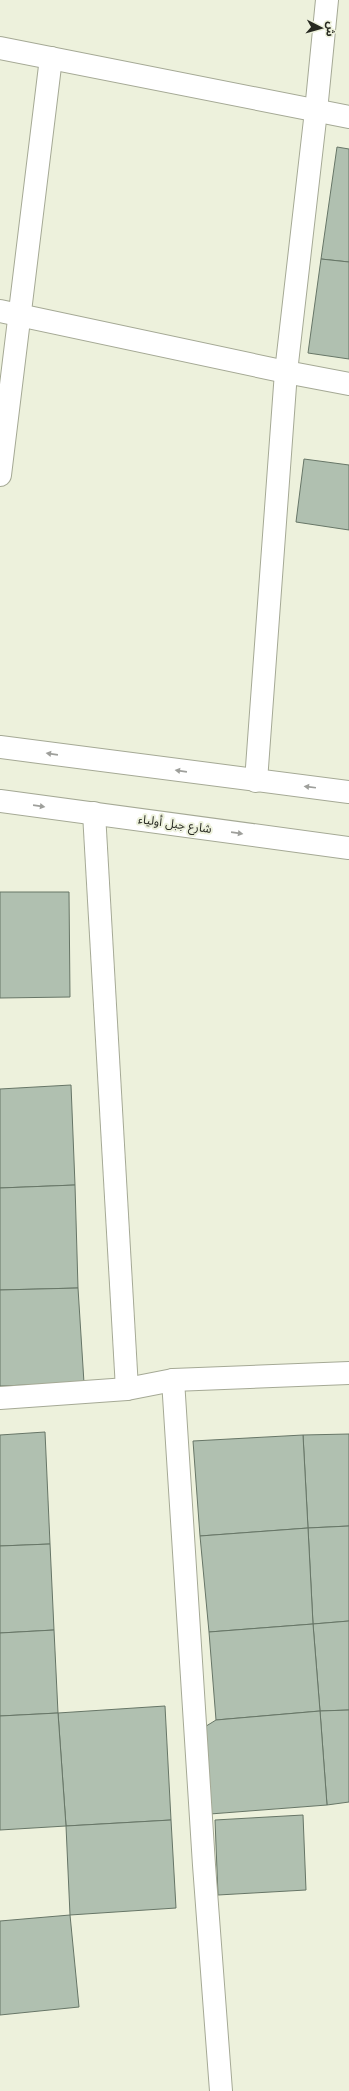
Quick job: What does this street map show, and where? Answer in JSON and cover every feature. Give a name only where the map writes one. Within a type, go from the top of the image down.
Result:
[{"type":"street","points":[[256,781],[286,372],[316,111],[327,0]]},
{"type":"street","points":[[0,48],[349,118]]},
{"type":"street","points":[[0,475],[10,313],[51,58]]},
{"type":"street","points":[[10,313],[349,384]]},
{"type":"street","points":[[0,747],[349,792]]},
{"type":"street","name":"شارع جبل أولياء","points":[[0,801],[349,848]]},
{"type":"street","points":[[94,813],[127,1388]]},
{"type":"street","points":[[0,1398],[127,1388],[173,1380],[349,1373]]},
{"type":"street","points":[[173,1380],[204,1865],[221,2091]]},
{"type":"building","points":[[337,147],[349,149],[349,262],[321,259]]},
{"type":"building","points":[[321,259],[349,262],[349,359],[308,353]]},
{"type":"building","points":[[304,459],[349,465],[349,530],[296,522]]},
{"type":"building","points":[[0,892],[69,892],[70,997],[0,998]]},
{"type":"building","points":[[71,1085],[75,1185],[0,1188],[0,1089]]},
{"type":"building","points":[[75,1185],[78,1288],[0,1290],[0,1188]]},
{"type":"building","points":[[78,1288],[84,1383],[0,1386],[0,1290]]},
{"type":"building","points":[[45,1432],[50,1544],[0,1546],[0,1435]]},
{"type":"building","points":[[349,1434],[349,1526],[308,1528],[303,1435]]},
{"type":"building","points":[[303,1435],[308,1528],[200,1536],[193,1441]]},
{"type":"building","points":[[349,1526],[349,1621],[313,1624],[308,1528]]},
{"type":"building","points":[[308,1528],[313,1624],[209,1632],[200,1536]]},
{"type":"building","points":[[50,1544],[54,1630],[0,1633],[0,1546]]},
{"type":"building","points":[[349,1621],[349,1710],[320,1711],[313,1624]]},
{"type":"building","points":[[313,1624],[320,1711],[216,1720],[209,1632]]},
{"type":"building","points":[[54,1630],[58,1713],[0,1716],[0,1633]]},
{"type":"building","points":[[165,1706],[171,1820],[66,1826],[58,1713]]},
{"type":"building","points":[[349,1710],[349,1802],[327,1805],[320,1711]]},
{"type":"building","points":[[320,1711],[327,1805],[210,1814],[203,1728],[216,1720]]},
{"type":"building","points":[[58,1713],[66,1826],[0,1830],[0,1716]]},
{"type":"building","points":[[303,1815],[306,1890],[218,1895],[215,1820]]},
{"type":"building","points":[[171,1820],[176,1908],[70,1915],[66,1826]]},
{"type":"building","points":[[70,1915],[79,2007],[0,2015],[0,1921]]}]
